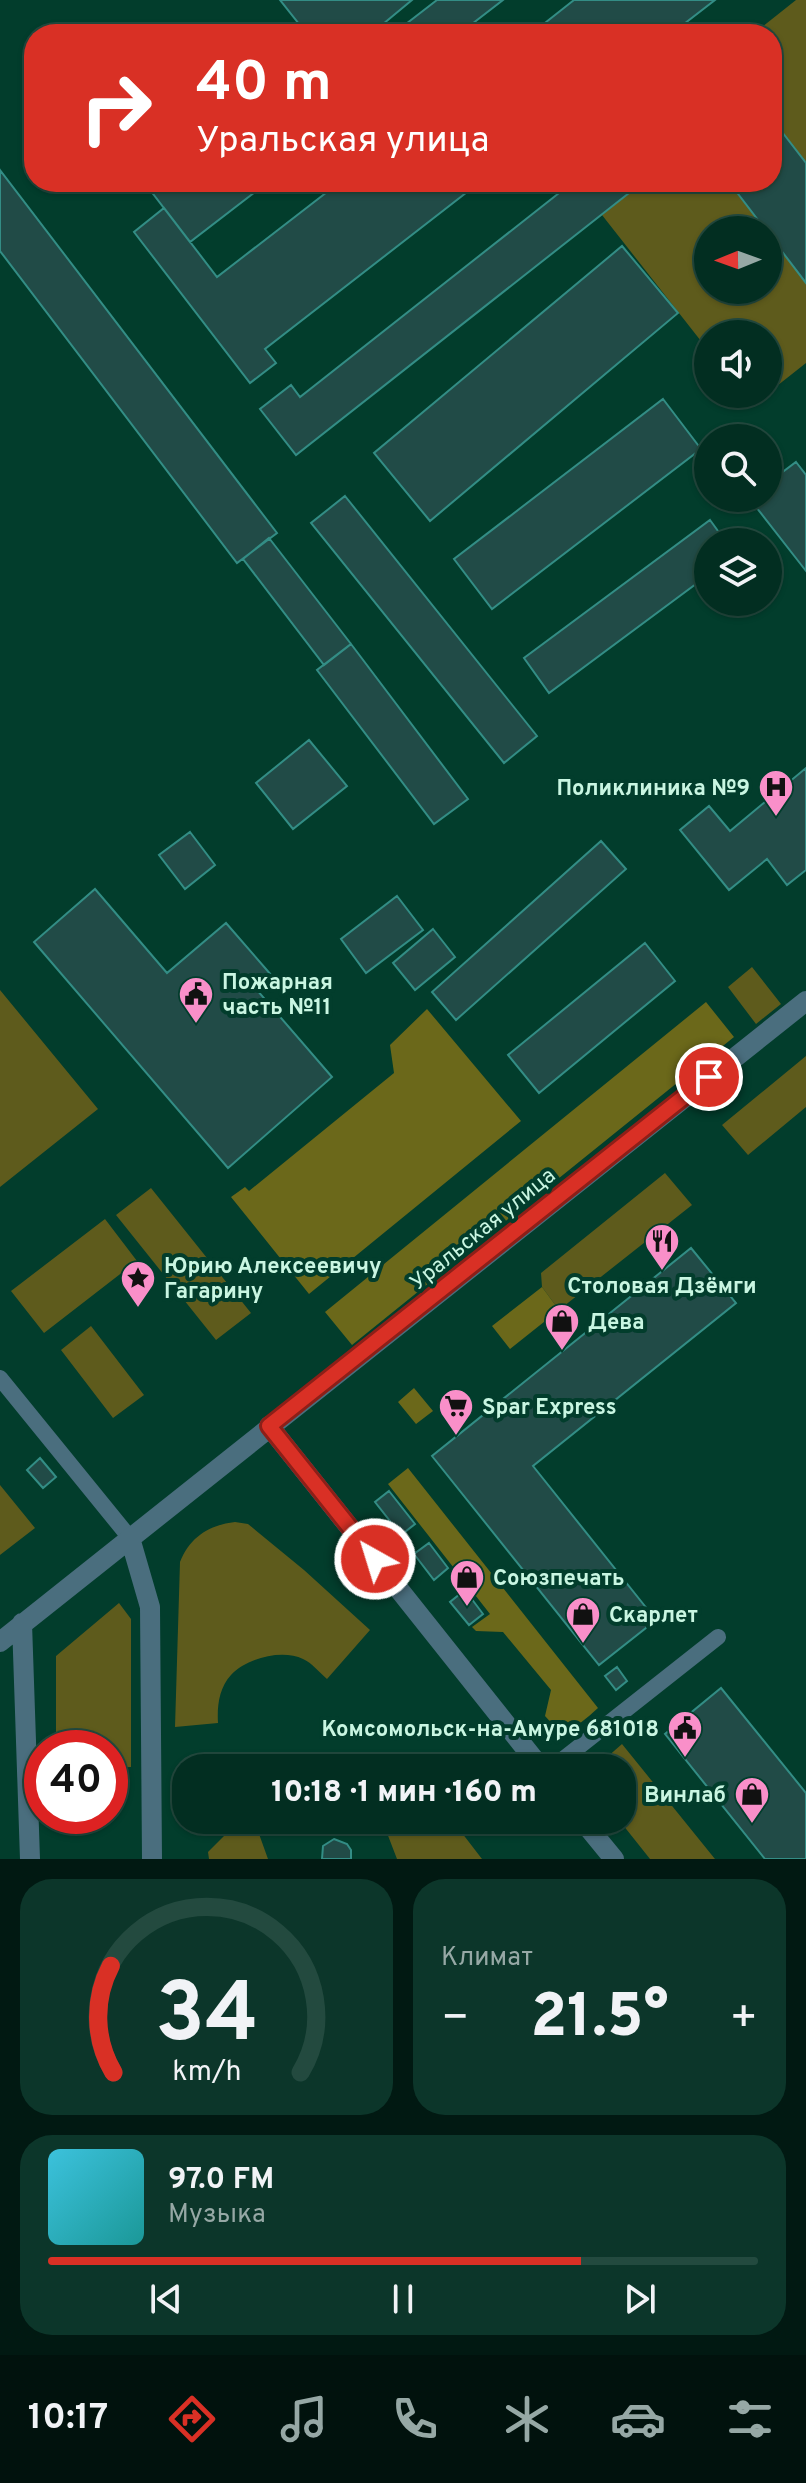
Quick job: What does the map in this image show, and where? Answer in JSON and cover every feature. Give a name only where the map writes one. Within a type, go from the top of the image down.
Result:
[{"type":"street","name":"Уральская улица","points":[[0,1642],[806,1001]]},
{"type":"street","points":[[269,1426],[530,1754]]},
{"type":"street","points":[[130,1538],[150,1607],[152,1859]]},
{"type":"street","points":[[22,1623],[30,1859]]},
{"type":"street","points":[[593,1834],[614,1859]]},
{"type":"lane","points":[[0,1378],[130,1538]]},
{"type":"lane","points":[[570,1754],[718,1637]]},
{"type":"shaded area","points":[[796,0],[806,0],[806,363],[782,382],[782,320],[694,320],[694,332],[602,215],[631,192],[782,192],[782,24],[766,24]]},
{"type":"shaded area","points":[[752,967],[781,1004],[756,1024],[728,987]]},
{"type":"shaded area","points":[[0,990],[98,1109],[0,1187]]},
{"type":"shaded area","points":[[706,1002],[734,1037],[352,1345],[325,1312]]},
{"type":"shaded area","points":[[427,1009],[521,1121],[309,1294],[231,1197],[245,1187],[249,1191],[394,1073],[390,1045]]},
{"type":"shaded area","points":[[806,1056],[806,1107],[748,1155],[722,1125]]},
{"type":"shaded area","points":[[665,1173],[692,1205],[559,1310],[542,1287],[541,1273]]},
{"type":"shaded area","points":[[151,1188],[251,1313],[216,1340],[116,1215]]},
{"type":"shaded area","points":[[105,1219],[137,1261],[44,1333],[11,1291]]},
{"type":"shaded area","points":[[542,1287],[559,1310],[510,1349],[492,1326]]},
{"type":"shaded area","points":[[91,1326],[144,1395],[113,1418],[61,1350]]},
{"type":"shaded area","points":[[414,1388],[433,1411],[416,1424],[398,1402]]},
{"type":"shaded area","points":[[408,1468],[598,1708],[579,1724],[566,1728],[552,1723],[545,1716],[551,1690],[503,1632],[476,1631],[472,1627],[490,1614],[388,1484]]},
{"type":"shaded area","points":[[0,1485],[35,1528],[0,1555]]},
{"type":"shaded area","points":[[235,1522],[248,1524],[370,1630],[327,1679],[309,1663],[295,1656],[275,1655],[246,1664],[231,1675],[221,1691],[218,1723],[175,1727],[180,1562],[195,1539],[209,1529]]},
{"type":"shaded area","points":[[119,1603],[131,1619],[131,1767],[128,1767],[128,1730],[56,1730],[56,1656]]},
{"type":"shaded area","points":[[622,1744],[630,1754],[611,1754]]},
{"type":"shaded area","points":[[636,1761],[715,1859],[650,1859],[630,1834],[636,1834]]},
{"type":"shaded area","points":[[226,1834],[259,1834],[268,1859],[209,1859],[208,1852]]},
{"type":"shaded area","points":[[387,1834],[463,1834],[482,1859],[397,1859]]},
{"type":"building","points":[[280,0],[412,0],[383,24],[299,24]]},
{"type":"building","points":[[437,0],[503,0],[472,24],[406,24]]},
{"type":"building","points":[[574,0],[715,0],[684,24],[544,24]]},
{"type":"building","points":[[782,132],[806,163],[806,283],[782,252],[782,216],[755,216],[737,192],[782,192]]},
{"type":"building","points":[[0,170],[277,533],[237,563],[0,251]]},
{"type":"building","points":[[152,192],[255,192],[190,242]]},
{"type":"building","points":[[327,192],[467,192],[265,349],[276,363],[250,383],[134,232],[164,208],[217,277]]},
{"type":"building","points":[[560,192],[630,192],[296,455],[260,409],[291,385],[300,397]]},
{"type":"building","points":[[622,246],[678,313],[430,521],[374,453]]},
{"type":"building","points":[[663,399],[694,440],[694,454],[492,609],[454,559]]},
{"type":"building","points":[[796,462],[806,475],[806,571],[782,540],[782,528],[772,528],[760,512],[782,512],[782,472]]},
{"type":"building","points":[[345,496],[537,736],[504,763],[311,523]]},
{"type":"building","points":[[710,520],[716,528],[699,528]]},
{"type":"building","points":[[694,532],[694,585],[549,693],[524,658]]},
{"type":"building","points":[[269,538],[351,644],[324,665],[243,559]]},
{"type":"building","points":[[351,644],[468,799],[434,824],[317,670]]},
{"type":"building","points":[[309,740],[347,786],[293,829],[256,783]]},
{"type":"building","name":"Поликлиника №9","points":[[806,768],[806,870],[787,885],[767,859],[729,890],[680,830],[709,806],[730,831]]},
{"type":"building","points":[[190,832],[215,865],[185,889],[159,855]]},
{"type":"building","points":[[601,841],[626,869],[456,1020],[432,992]]},
{"type":"building","name":"Пожарная часть №11","points":[[95,889],[167,973],[226,923],[272,976],[256,989],[332,1077],[228,1168],[34,942]]},
{"type":"building","points":[[397,896],[423,930],[366,973],[341,939]]},
{"type":"building","points":[[433,929],[455,957],[415,990],[393,963]]},
{"type":"building","points":[[645,943],[675,981],[539,1093],[508,1055]]},
{"type":"building","points":[[691,1248],[736,1303],[533,1466],[656,1620],[599,1665],[432,1456]]},
{"type":"building","points":[[40,1458],[56,1477],[43,1488],[27,1470]]},
{"type":"building","points":[[389,1491],[415,1524],[401,1535],[375,1502]]},
{"type":"building","points":[[429,1543],[448,1568],[434,1580],[414,1554]]},
{"type":"building","name":"Союзпечать","points":[[465,1590],[483,1614],[469,1625],[450,1602]]},
{"type":"building","points":[[617,1667],[627,1681],[616,1690],[605,1676]]},
{"type":"building","points":[[721,1688],[806,1793],[806,1859],[765,1859],[665,1734]]},
{"type":"building","points":[[334,1839],[347,1844],[351,1859],[322,1859],[323,1846]]},
{"type":"place","name":"Поликлиника №9","points":[[776,818]]},
{"type":"place","name":"Пожарная часть №11","points":[[196,1025]]},
{"type":"place","name":"Столовая Дзёмги","points":[[662,1272]]},
{"type":"place","name":"Юрию Алексеевичу Гагарину","points":[[138,1309]]},
{"type":"place","name":"Дева","points":[[562,1352]]},
{"type":"place","name":"Spar Express","points":[[456,1437]]},
{"type":"place","name":"Союзпечать","points":[[467,1608]]},
{"type":"place","name":"Скарлет","points":[[583,1645]]},
{"type":"place","name":"Комсомольск-на-Амуре 681018","points":[[685,1759]]},
{"type":"place","name":"Винлаб","points":[[752,1825]]},
{"type":"route","points":[[375,1559],[269,1426],[709,1077]]}]
